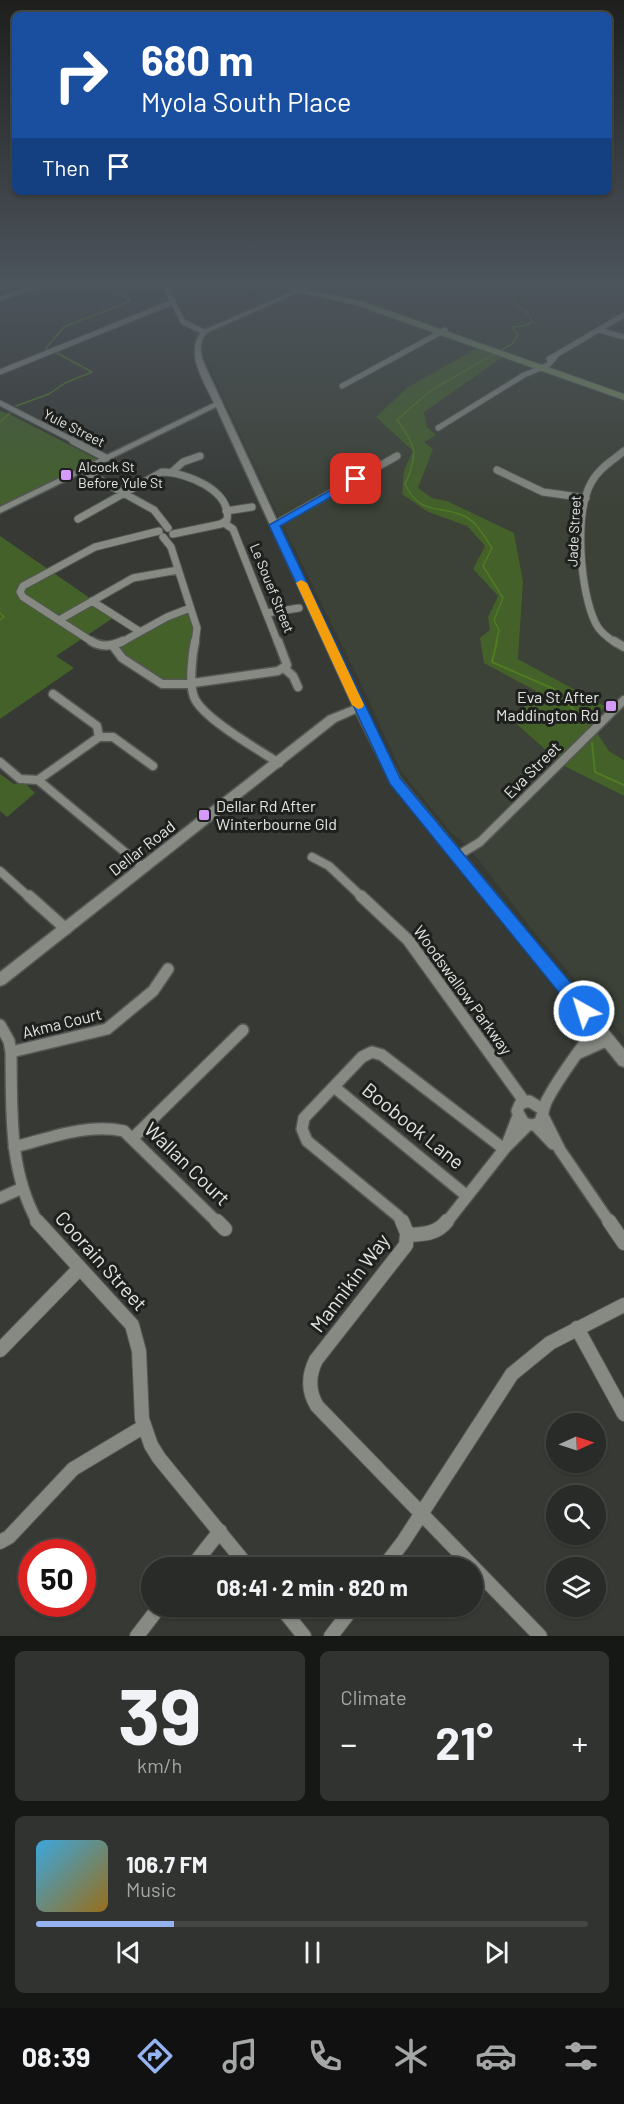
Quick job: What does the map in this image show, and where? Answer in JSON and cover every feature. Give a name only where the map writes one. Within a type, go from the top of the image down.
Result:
[{"type":"main road","points":[[201,361],[219,406],[274,525],[395,780],[624,1060]]},
{"type":"main road","points":[[539,361],[624,397]]},
{"type":"main road","points":[[540,361],[624,392]]},
{"type":"main road","points":[[0,510],[206,409],[219,406]]},
{"type":"main road","name":"Dellar Road","points":[[0,980],[279,763],[332,719],[361,711]]},
{"type":"street","points":[[0,372],[26,361]]},
{"type":"street","points":[[342,386],[387,361]]},
{"type":"street","points":[[438,428],[548,361]]},
{"type":"street","name":"Yule Street","points":[[0,403],[106,458]]},
{"type":"street","name":"Jade Street","points":[[624,452],[596,475],[586,498],[582,564],[592,616],[604,635],[624,647]]},
{"type":"street","points":[[173,471],[183,462],[200,456]]},
{"type":"street","points":[[274,525],[396,456]]},
{"type":"street","points":[[82,470],[154,510],[161,519],[197,632],[192,658],[194,697],[206,714],[279,763]]},
{"type":"street","points":[[497,470],[543,492],[586,498]]},
{"type":"street","points":[[78,519],[162,472],[173,471],[216,492],[228,518],[224,523],[112,541],[95,547],[23,586],[20,592],[23,597],[99,646],[112,646],[165,615],[190,608]]},
{"type":"street","points":[[226,511],[252,507]]},
{"type":"street","name":"Le Souef Street","points":[[224,523],[233,530],[287,661],[285,669],[293,676],[298,687]]},
{"type":"street","points":[[59,620],[133,578],[178,570]]},
{"type":"street","points":[[92,601],[139,631]]},
{"type":"street","points":[[267,613],[299,608]]},
{"type":"street","points":[[112,646],[122,658],[162,684],[193,684],[230,680],[285,669]]},
{"type":"street","points":[[53,694],[97,726],[99,736]]},
{"type":"street","name":"Eva Street","points":[[457,856],[480,843],[624,700]]},
{"type":"street","points":[[38,780],[99,736],[113,737],[153,766]]},
{"type":"street","points":[[0,762],[20,779],[38,780],[144,868]]},
{"type":"street","name":"Woodswallow Parkway","points":[[312,857],[329,866],[408,940],[530,1113],[560,1150],[624,1243]]},
{"type":"street","points":[[0,872],[66,929]]},
{"type":"street","name":"Akma Court","points":[[11,1052],[107,1029],[153,991],[168,969]]},
{"type":"street","name":"Coorain Street","points":[[0,1025],[9,1041],[11,1052],[15,1170],[29,1209],[41,1228],[127,1318],[138,1338],[142,1427],[159,1458],[240,1557]]},
{"type":"street","points":[[408,1234],[432,1233],[441,1229],[579,1053],[585,1040],[598,1029]]},
{"type":"street","points":[[133,1138],[243,1030]]},
{"type":"street","points":[[579,1053],[608,1040]]},
{"type":"street","name":"Mannikin Way","points":[[505,1148],[382,1055],[372,1052],[362,1057],[304,1118],[302,1130],[307,1141],[398,1216],[408,1234],[401,1252],[316,1360],[309,1377],[309,1386],[310,1394],[317,1406],[540,1636]]},
{"type":"street","name":"Boobook Lane","points":[[334,1087],[467,1197]]},
{"type":"street","name":"Wallan Court","points":[[14,1147],[114,1127],[133,1138],[225,1229]]},
{"type":"street","points":[[0,1198],[20,1189]]},
{"type":"street","points":[[0,1350],[79,1269]]},
{"type":"street","points":[[391,1557],[512,1374],[528,1357],[543,1346],[624,1305]]},
{"type":"street","points":[[577,1328],[624,1414]]},
{"type":"street","points":[[0,1542],[9,1537],[73,1469],[142,1427]]},
{"type":"street","points":[[200,1557],[220,1531]]},
{"type":"street","points":[[136,1636],[151,1617]]},
{"type":"street","points":[[289,1617],[304,1636]]},
{"type":"street","points":[[331,1636],[346,1617]]},
{"type":"shaded area","points":[[207,361],[453,361],[408,387],[376,417],[413,451],[404,470],[428,512],[467,526],[485,546],[473,569],[498,596],[488,617],[536,691],[513,721],[564,766],[624,796],[624,1037],[531,928],[477,858],[460,839],[453,835],[400,770],[365,692],[267,493]]},
{"type":"shaded area","points":[[497,361],[624,361],[624,760],[609,751],[591,724],[605,706],[518,659],[523,582],[447,501],[432,498],[418,488],[433,449],[424,443],[427,427],[423,412]]},
{"type":"green space","points":[[453,361],[497,361],[424,412],[427,427],[436,435],[424,442],[433,449],[418,488],[432,498],[447,501],[514,533],[523,582],[518,659],[605,706],[591,724],[609,751],[624,760],[624,796],[564,766],[513,721],[536,691],[484,663],[480,638],[490,630],[488,617],[498,596],[473,569],[485,546],[467,526],[428,512],[402,494],[404,470],[413,451],[376,417],[408,387]]},
{"type":"green space","points":[[0,411],[9,414],[97,459],[0,507]]},
{"type":"green space","points":[[0,536],[116,616],[56,656],[74,668],[0,719]]},
{"type":"green space","points":[[190,608],[194,621],[193,684],[169,686],[113,646]]},
{"type":"green space","points":[[0,774],[14,784],[25,783],[35,793],[7,817],[0,811]]},
{"type":"waterway","points":[[16,406],[49,394],[65,383],[92,372],[72,361]]},
{"type":"waterway","points":[[481,361],[430,391],[397,420],[412,444],[414,458],[405,484],[411,494],[423,505],[469,519],[492,548],[483,566],[503,598],[494,620],[499,630],[496,643]]},
{"type":"waterway","points":[[0,422],[10,413]]},
{"type":"waterway","points":[[0,613],[4,617],[0,620]]},
{"type":"waterway","points":[[497,641],[492,662],[554,689],[583,719]]},
{"type":"waterway","points":[[592,743],[595,772],[624,785]]},
{"type":"slow traffic","points":[[301,583],[358,705]]},
{"type":"place","name":"Alcock St Before Yule St","points":[[66,475]]},
{"type":"place","name":"Eva St After Maddington Rd","points":[[611,706]]},
{"type":"place","name":"Dellar Rd After Winterbourne Gld","points":[[204,815]]},
{"type":"route","points":[[356,479],[274,525],[395,780],[584,1011]]}]
